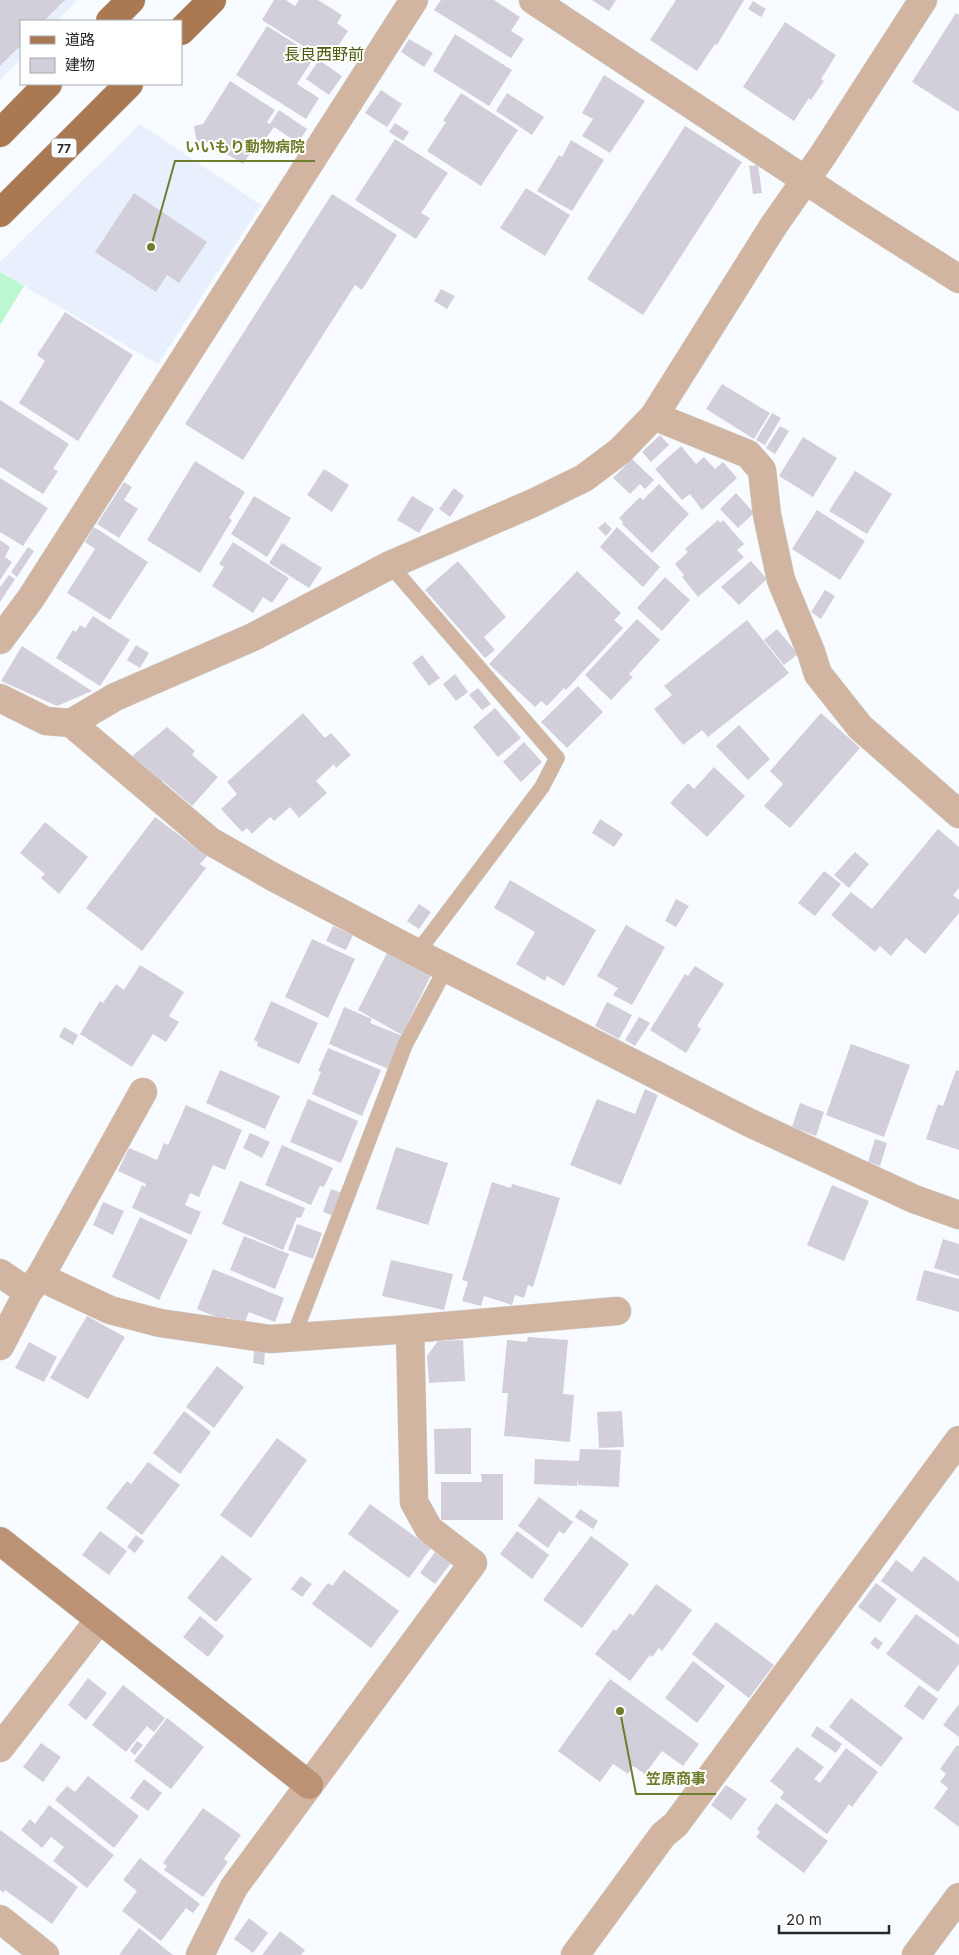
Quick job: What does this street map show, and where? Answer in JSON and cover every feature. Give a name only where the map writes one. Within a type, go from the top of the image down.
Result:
[{"type":"main road","points":[[111,20],[131,0]]},
{"type":"main road","points":[[182,30],[212,0]]},
{"type":"main road","points":[[0,133],[47,85]]},
{"type":"main road","name":"77","points":[[0,212],[128,85]]},
{"type":"street","points":[[0,640],[32,598],[414,0]]},
{"type":"street","points":[[533,0],[805,178],[855,213],[959,279]]},
{"type":"street","points":[[0,698],[46,721],[71,723],[115,697],[253,637],[390,565],[533,503],[584,478],[620,451],[654,416],[774,225],[805,178],[823,155],[923,0]]},
{"type":"street","points":[[654,416],[748,454],[762,470],[767,515],[781,580],[811,652],[818,674],[860,727],[959,814]]},
{"type":"street","points":[[71,723],[210,841],[275,878],[446,968],[750,1123],[914,1199],[959,1215]]},
{"type":"street","points":[[0,1346],[143,1092]]},
{"type":"street","points":[[0,1273],[110,1310],[160,1323],[270,1339],[617,1311]]},
{"type":"street","points":[[200,1955],[234,1887],[473,1563],[429,1529],[414,1502],[410,1329]]},
{"type":"street","points":[[575,1955],[663,1835],[676,1824],[959,1440]]},
{"type":"street","points":[[0,1541],[309,1785]]},
{"type":"street","points":[[0,1748],[99,1620]]},
{"type":"street","points":[[916,1955],[959,1897]]},
{"type":"street","points":[[0,1919],[45,1955]]},
{"type":"lane","points":[[390,565],[557,758],[542,787],[417,953]]},
{"type":"lane","points":[[293,1338],[405,1045],[446,968]]},
{"type":"shaded area","points":[[0,0],[77,0],[58,20],[20,20],[20,59],[0,80]]},
{"type":"shaded area","points":[[140,124],[261,205],[158,364],[0,272],[0,262]]},
{"type":"green space","points":[[0,272],[24,286],[0,325]]},
{"type":"building","points":[[0,0],[65,0],[45,20],[20,20],[20,46],[0,66]]},
{"type":"building","points":[[274,0],[286,0],[295,6],[299,0],[318,0],[342,15],[337,23],[348,31],[328,62],[262,20]]},
{"type":"building","points":[[441,0],[494,0],[520,17],[511,31],[524,39],[511,58],[434,10]]},
{"type":"building","points":[[592,0],[616,0],[609,11]]},
{"type":"building","points":[[676,0],[744,0],[717,45],[715,44],[697,71],[650,40]]},
{"type":"building","points":[[753,1],[766,9],[761,17],[748,9]]},
{"type":"building","points":[[956,13],[959,15],[959,112],[912,82]]},
{"type":"building","points":[[785,22],[836,55],[821,79],[824,81],[811,100],[809,98],[794,121],[743,87]]},
{"type":"building","points":[[267,26],[315,56],[297,84],[319,98],[306,119],[236,75]]},
{"type":"building","points":[[455,34],[512,70],[489,106],[433,71]]},
{"type":"building","points":[[409,39],[433,53],[424,67],[401,52]]},
{"type":"building","points":[[319,60],[342,76],[329,95],[306,79]]},
{"type":"building","points":[[604,75],[645,101],[610,153],[582,136],[593,119],[582,113]]},
{"type":"building","points":[[230,81],[275,110],[267,122],[270,124],[279,110],[307,129],[298,143],[274,127],[264,141],[260,139],[243,164],[207,142],[197,144],[194,126],[203,124]]},
{"type":"building","points":[[381,90],[402,104],[387,127],[365,113]]},
{"type":"building","points":[[461,93],[518,130],[481,186],[427,151],[446,122],[443,121]]},
{"type":"building","points":[[507,93],[544,117],[532,135],[496,111]]},
{"type":"building","points":[[395,123],[409,132],[403,141],[389,132]]},
{"type":"building","points":[[685,126],[742,162],[643,315],[587,279]]},
{"type":"building","points":[[395,139],[448,173],[421,213],[430,218],[416,239],[355,200]]},
{"type":"building","points":[[571,140],[604,160],[572,211],[537,191],[559,155],[562,157]]},
{"type":"building","points":[[758,165],[762,193],[753,194],[749,166]]},
{"type":"building","points":[[526,188],[570,215],[545,256],[500,228]]},
{"type":"building","points":[[134,193],[207,242],[179,283],[167,275],[156,292],[95,252]]},
{"type":"building","points":[[332,194],[397,235],[362,290],[355,285],[243,460],[185,424]]},
{"type":"building","points":[[441,289],[455,296],[447,309],[434,301]]},
{"type":"building","points":[[65,312],[133,355],[78,441],[19,403],[45,361],[37,355]]},
{"type":"building","points":[[722,384],[770,413],[754,439],[706,409]]},
{"type":"building","points":[[0,400],[69,444],[53,469],[58,471],[43,494],[0,467]]},
{"type":"building","points":[[772,413],[781,418],[765,445],[756,440]]},
{"type":"building","points":[[780,426],[789,431],[775,454],[766,448]]},
{"type":"building","points":[[660,435],[669,445],[651,462],[642,452]]},
{"type":"building","points":[[803,437],[837,458],[813,497],[779,476]]},
{"type":"building","points":[[681,446],[696,464],[704,457],[715,469],[723,462],[737,478],[702,510],[690,494],[682,500],[655,469]]},
{"type":"building","points":[[632,459],[654,480],[645,489],[640,484],[630,494],[613,478]]},
{"type":"building","points":[[195,461],[245,492],[229,518],[232,520],[200,573],[147,540]]},
{"type":"building","points":[[324,469],[349,485],[332,512],[307,495]]},
{"type":"building","points":[[855,471],[892,494],[867,534],[829,511]]},
{"type":"building","points":[[0,478],[48,508],[23,546],[0,532]]},
{"type":"building","points":[[124,482],[132,487],[124,500],[138,509],[119,538],[97,524]]},
{"type":"building","points":[[659,484],[689,514],[652,553],[622,524],[623,522],[619,518],[640,497],[643,500]]},
{"type":"building","points":[[454,488],[464,496],[450,517],[439,509]]},
{"type":"building","points":[[736,493],[754,513],[738,528],[720,509]]},
{"type":"building","points":[[254,496],[291,518],[267,557],[231,534]]},
{"type":"building","points":[[412,496],[434,509],[419,533],[397,520]]},
{"type":"building","points":[[817,510],[865,541],[840,580],[792,549]]},
{"type":"building","points":[[718,520],[721,523],[723,520],[744,544],[737,550],[744,557],[698,597],[682,577],[684,575],[675,564],[688,552],[685,549]]},
{"type":"building","points":[[605,522],[612,529],[606,536],[598,528]]},
{"type":"building","points":[[94,527],[148,562],[110,620],[67,593],[95,549],[85,542]]},
{"type":"building","points":[[617,527],[660,567],[643,587],[600,547]]},
{"type":"building","points":[[0,540],[10,547],[5,557],[12,562],[0,580]]},
{"type":"building","points":[[233,542],[289,578],[272,603],[263,597],[253,613],[212,586],[224,567],[219,564]]},
{"type":"building","points":[[282,543],[322,568],[309,588],[269,563]]},
{"type":"building","points":[[28,547],[34,551],[17,577],[11,572]]},
{"type":"building","points":[[458,561],[506,617],[484,637],[495,650],[485,658],[425,590]]},
{"type":"building","points":[[751,561],[767,579],[739,605],[721,587]]},
{"type":"building","points":[[577,571],[621,613],[614,620],[623,628],[566,690],[564,688],[547,706],[541,701],[535,707],[489,664]]},
{"type":"building","points":[[9,575],[15,579],[0,602],[0,587]]},
{"type":"building","points":[[665,577],[690,600],[662,631],[637,608]]},
{"type":"building","points":[[825,590],[835,596],[821,619],[811,612]]},
{"type":"building","points":[[93,616],[130,640],[100,686],[56,658],[73,630],[76,632],[80,625],[85,628]]},
{"type":"building","points":[[637,619],[660,640],[629,674],[633,677],[611,700],[585,675]]},
{"type":"building","points":[[747,620],[789,673],[708,737],[702,730],[683,745],[654,709],[672,695],[664,686]]},
{"type":"building","points":[[777,629],[798,654],[784,665],[764,640]]},
{"type":"building","points":[[136,645],[149,653],[140,668],[127,660]]},
{"type":"building","points":[[22,646],[92,691],[57,706],[1,681]]},
{"type":"building","points":[[422,655],[440,678],[429,686],[412,663]]},
{"type":"building","points":[[455,674],[468,692],[456,701],[443,684]]},
{"type":"building","points":[[578,686],[603,712],[567,748],[541,722]]},
{"type":"building","points":[[478,688],[491,704],[482,710],[469,695]]},
{"type":"building","points":[[495,708],[521,738],[498,757],[473,727]]},
{"type":"building","points":[[303,713],[325,738],[331,733],[351,755],[336,768],[334,764],[316,781],[327,793],[299,818],[290,807],[274,821],[270,817],[252,834],[247,828],[242,832],[221,809],[237,794],[227,782]]},
{"type":"building","points":[[821,713],[860,748],[790,828],[764,806],[783,784],[770,771]]},
{"type":"building","points":[[739,725],[770,759],[748,780],[716,746]]},
{"type":"building","points":[[167,727],[195,751],[192,755],[218,777],[192,806],[163,781],[160,784],[130,758]]},
{"type":"building","points":[[524,742],[542,762],[521,782],[503,762]]},
{"type":"building","points":[[714,767],[745,796],[707,837],[670,803],[688,783],[694,789]]},
{"type":"building","points":[[155,817],[207,856],[200,864],[206,868],[142,951],[86,908]]},
{"type":"building","points":[[600,819],[623,834],[614,847],[592,833]]},
{"type":"building","points":[[45,822],[88,857],[59,894],[41,878],[45,874],[20,853]]},
{"type":"building","points":[[938,829],[959,847],[959,888],[953,895],[959,900],[959,913],[925,954],[906,938],[891,956],[880,946],[875,952],[831,915],[851,892],[872,909]]},
{"type":"building","points":[[855,852],[869,864],[849,888],[834,875]]},
{"type":"building","points":[[824,871],[841,884],[815,916],[798,903]]},
{"type":"building","points":[[510,880],[596,930],[564,986],[547,976],[545,981],[516,964],[535,932],[494,908]]},
{"type":"building","points":[[676,899],[689,906],[676,927],[665,921]]},
{"type":"building","points":[[419,904],[431,912],[419,929],[407,921]]},
{"type":"building","points":[[626,925],[665,947],[632,1005],[613,995],[618,988],[597,976]]},
{"type":"building","points":[[333,926],[353,935],[346,950],[326,941]]},
{"type":"building","points":[[312,939],[355,959],[328,1018],[285,997]]},
{"type":"building","points":[[387,953],[431,975],[402,1035],[358,1010]]},
{"type":"building","points":[[140,965],[184,992],[169,1016],[179,1022],[166,1042],[153,1034],[132,1067],[80,1034],[100,1001],[103,1003],[116,984],[124,990]]},
{"type":"building","points":[[695,966],[724,984],[697,1026],[701,1029],[686,1053],[650,1030],[685,974],[688,976]]},
{"type":"building","points":[[271,1001],[318,1023],[299,1064],[257,1046],[258,1042],[254,1040]]},
{"type":"building","points":[[607,1002],[632,1015],[619,1039],[595,1026]]},
{"type":"building","points":[[344,1007],[372,1019],[370,1023],[405,1037],[391,1070],[329,1044]]},
{"type":"building","points":[[639,1017],[650,1023],[635,1046],[625,1040]]},
{"type":"building","points":[[64,1027],[78,1035],[73,1045],[59,1037]]},
{"type":"building","points":[[851,1044],[910,1065],[884,1137],[826,1115]]},
{"type":"building","points":[[328,1048],[381,1070],[362,1116],[312,1094],[321,1072],[318,1071]]},
{"type":"building","points":[[220,1070],[280,1096],[265,1129],[206,1103]]},
{"type":"building","points":[[956,1070],[959,1071],[959,1150],[926,1139],[938,1104],[943,1106]]},
{"type":"building","points":[[645,1089],[658,1095],[621,1185],[570,1165],[597,1099],[635,1114]]},
{"type":"building","points":[[308,1099],[358,1121],[341,1163],[290,1142]]},
{"type":"building","points":[[800,1103],[824,1112],[816,1136],[792,1127]]},
{"type":"building","points":[[186,1105],[242,1130],[225,1170],[213,1165],[199,1197],[190,1193],[185,1205],[201,1212],[191,1235],[132,1208],[142,1185],[145,1187],[146,1184],[118,1171],[129,1148],[157,1160],[164,1143],[168,1145]]},
{"type":"building","points":[[250,1133],[270,1142],[262,1158],[243,1148]]},
{"type":"building","points":[[875,1139],[887,1143],[880,1166],[868,1162]]},
{"type":"building","points":[[282,1145],[333,1168],[324,1187],[320,1186],[311,1205],[265,1185]]},
{"type":"building","points":[[396,1147],[448,1163],[428,1225],[376,1209]]},
{"type":"building","points":[[240,1181],[305,1208],[301,1218],[297,1217],[283,1250],[222,1224]]},
{"type":"building","points":[[492,1182],[511,1188],[512,1184],[560,1198],[533,1287],[528,1285],[524,1298],[515,1295],[512,1305],[484,1296],[481,1306],[462,1301],[468,1282],[462,1280]]},
{"type":"building","points":[[832,1185],[869,1201],[844,1261],[807,1245]]},
{"type":"building","points":[[331,1189],[342,1193],[333,1216],[323,1212]]},
{"type":"building","points":[[103,1202],[124,1211],[113,1235],[93,1225]]},
{"type":"building","points":[[140,1217],[188,1240],[159,1300],[112,1277]]},
{"type":"building","points":[[297,1224],[322,1233],[313,1259],[288,1250]]},
{"type":"building","points":[[244,1236],[289,1254],[275,1289],[230,1270]]},
{"type":"building","points":[[943,1239],[959,1244],[959,1276],[934,1268]]},
{"type":"building","points":[[391,1260],[453,1274],[444,1310],[382,1296]]},
{"type":"building","points":[[213,1269],[284,1298],[275,1322],[249,1312],[244,1324],[227,1317],[226,1321],[197,1309]]},
{"type":"building","points":[[924,1270],[959,1279],[959,1312],[916,1300]]},
{"type":"building","points":[[87,1316],[125,1337],[88,1399],[50,1378]]},
{"type":"building","points":[[528,1337],[568,1340],[563,1394],[574,1395],[570,1442],[504,1436],[508,1393],[502,1393],[507,1340],[527,1342]]},
{"type":"building","points":[[463,1340],[465,1381],[429,1383],[427,1356],[438,1341]]},
{"type":"building","points":[[29,1342],[57,1357],[44,1382],[15,1368]]},
{"type":"building","points":[[254,1350],[265,1351],[264,1365],[253,1363]]},
{"type":"building","points":[[217,1366],[244,1387],[214,1428],[186,1407]]},
{"type":"building","points":[[184,1411],[211,1432],[180,1474],[153,1453]]},
{"type":"building","points":[[622,1411],[624,1447],[599,1448],[597,1412]]},
{"type":"building","points":[[471,1428],[471,1474],[435,1474],[434,1429]]},
{"type":"building","points":[[277,1438],[307,1460],[251,1538],[220,1515]]},
{"type":"building","points":[[580,1449],[621,1450],[619,1487],[578,1485],[578,1478],[577,1486],[534,1484],[535,1459],[579,1461]]},
{"type":"building","points":[[148,1462],[180,1485],[142,1535],[106,1508],[127,1481],[131,1484]]},
{"type":"building","points":[[481,1474],[503,1474],[503,1520],[441,1520],[441,1482],[482,1482]]},
{"type":"building","points":[[539,1497],[573,1522],[564,1534],[559,1531],[548,1548],[518,1526]]},
{"type":"building","points":[[370,1504],[431,1548],[409,1578],[348,1534]]},
{"type":"building","points":[[580,1509],[598,1521],[593,1529],[575,1517]]},
{"type":"building","points":[[100,1531],[127,1551],[109,1575],[82,1555]]},
{"type":"building","points":[[517,1531],[549,1555],[532,1579],[500,1554]]},
{"type":"building","points":[[136,1535],[144,1541],[135,1553],[127,1547]]},
{"type":"building","points":[[591,1536],[629,1564],[582,1628],[543,1600]]},
{"type":"building","points":[[435,1552],[451,1563],[435,1584],[420,1573]]},
{"type":"building","points":[[222,1555],[252,1579],[216,1622],[187,1598]]},
{"type":"building","points":[[924,1556],[959,1582],[959,1638],[881,1581],[896,1560],[912,1572]]},
{"type":"building","points":[[344,1570],[399,1611],[371,1648],[312,1604],[328,1583],[332,1586]]},
{"type":"building","points":[[301,1576],[312,1584],[302,1597],[291,1589]]},
{"type":"building","points":[[876,1583],[897,1599],[880,1623],[858,1607]]},
{"type":"building","points":[[656,1584],[692,1610],[662,1651],[659,1648],[652,1657],[650,1655],[630,1681],[595,1654],[614,1629],[616,1631],[630,1613],[633,1616]]},
{"type":"building","points":[[916,1614],[959,1645],[959,1664],[938,1692],[886,1654]]},
{"type":"building","points":[[200,1616],[224,1636],[208,1657],[183,1637]]},
{"type":"building","points":[[716,1622],[774,1665],[749,1698],[692,1654]]},
{"type":"building","points":[[875,1637],[883,1643],[878,1650],[870,1643]]},
{"type":"building","points":[[693,1661],[725,1686],[697,1723],[665,1698]]},
{"type":"building","points":[[88,1678],[107,1693],[86,1720],[68,1705]]},
{"type":"building","points":[[610,1679],[699,1744],[683,1766],[662,1751],[645,1774],[633,1766],[628,1774],[613,1764],[600,1782],[558,1751]]},
{"type":"building","points":[[123,1685],[165,1718],[154,1732],[147,1726],[126,1752],[92,1725]]},
{"type":"building","points":[[919,1685],[938,1699],[923,1720],[904,1706]]},
{"type":"building","points":[[851,1698],[903,1738],[881,1767],[829,1727]]},
{"type":"building","points":[[959,1704],[959,1737],[943,1725]]},
{"type":"building","points":[[167,1718],[204,1747],[171,1789],[134,1761]]},
{"type":"building","points":[[817,1726],[842,1744],[836,1753],[811,1736]]},
{"type":"building","points":[[137,1741],[143,1745],[135,1755],[130,1751]]},
{"type":"building","points":[[41,1743],[61,1757],[43,1782],[23,1767]]},
{"type":"building","points":[[957,1745],[959,1746],[959,1827],[934,1808],[948,1788],[940,1782],[946,1774],[940,1769]]},
{"type":"building","points":[[797,1747],[824,1767],[814,1779],[820,1783],[846,1748],[878,1772],[852,1807],[849,1804],[827,1834],[780,1798],[784,1792],[770,1781]]},
{"type":"building","points":[[88,1776],[139,1816],[114,1848],[55,1800],[67,1786],[75,1792]]},
{"type":"building","points":[[144,1779],[162,1793],[148,1811],[130,1798]]},
{"type":"building","points":[[726,1785],[747,1799],[731,1820],[711,1805]]},
{"type":"building","points":[[776,1803],[828,1841],[804,1873],[756,1837],[760,1832],[757,1829]]},
{"type":"building","points":[[49,1805],[114,1855],[87,1888],[53,1861],[64,1847],[51,1837],[42,1848],[21,1830],[30,1819],[35,1824]]},
{"type":"building","points":[[203,1808],[241,1835],[224,1859],[228,1862],[203,1897],[164,1870],[167,1866],[163,1863]]},
{"type":"building","points":[[0,1830],[78,1887],[52,1924],[5,1890],[3,1893],[0,1890]]},
{"type":"building","points":[[140,1858],[200,1904],[193,1913],[186,1908],[161,1941],[122,1911],[137,1891],[123,1880]]},
{"type":"building","points":[[249,1918],[268,1933],[253,1953],[234,1939]]},
{"type":"building","points":[[139,1928],[173,1955],[119,1955]]},
{"type":"building","points":[[280,1931],[305,1950],[301,1955],[262,1955]]},
{"type":"place","name":"いいもり動物病院","points":[[151,247]]},
{"type":"place","name":"笠原商事","points":[[620,1711]]},
{"type":"district","name":"長良西野前","points":[[324,54]]}]
